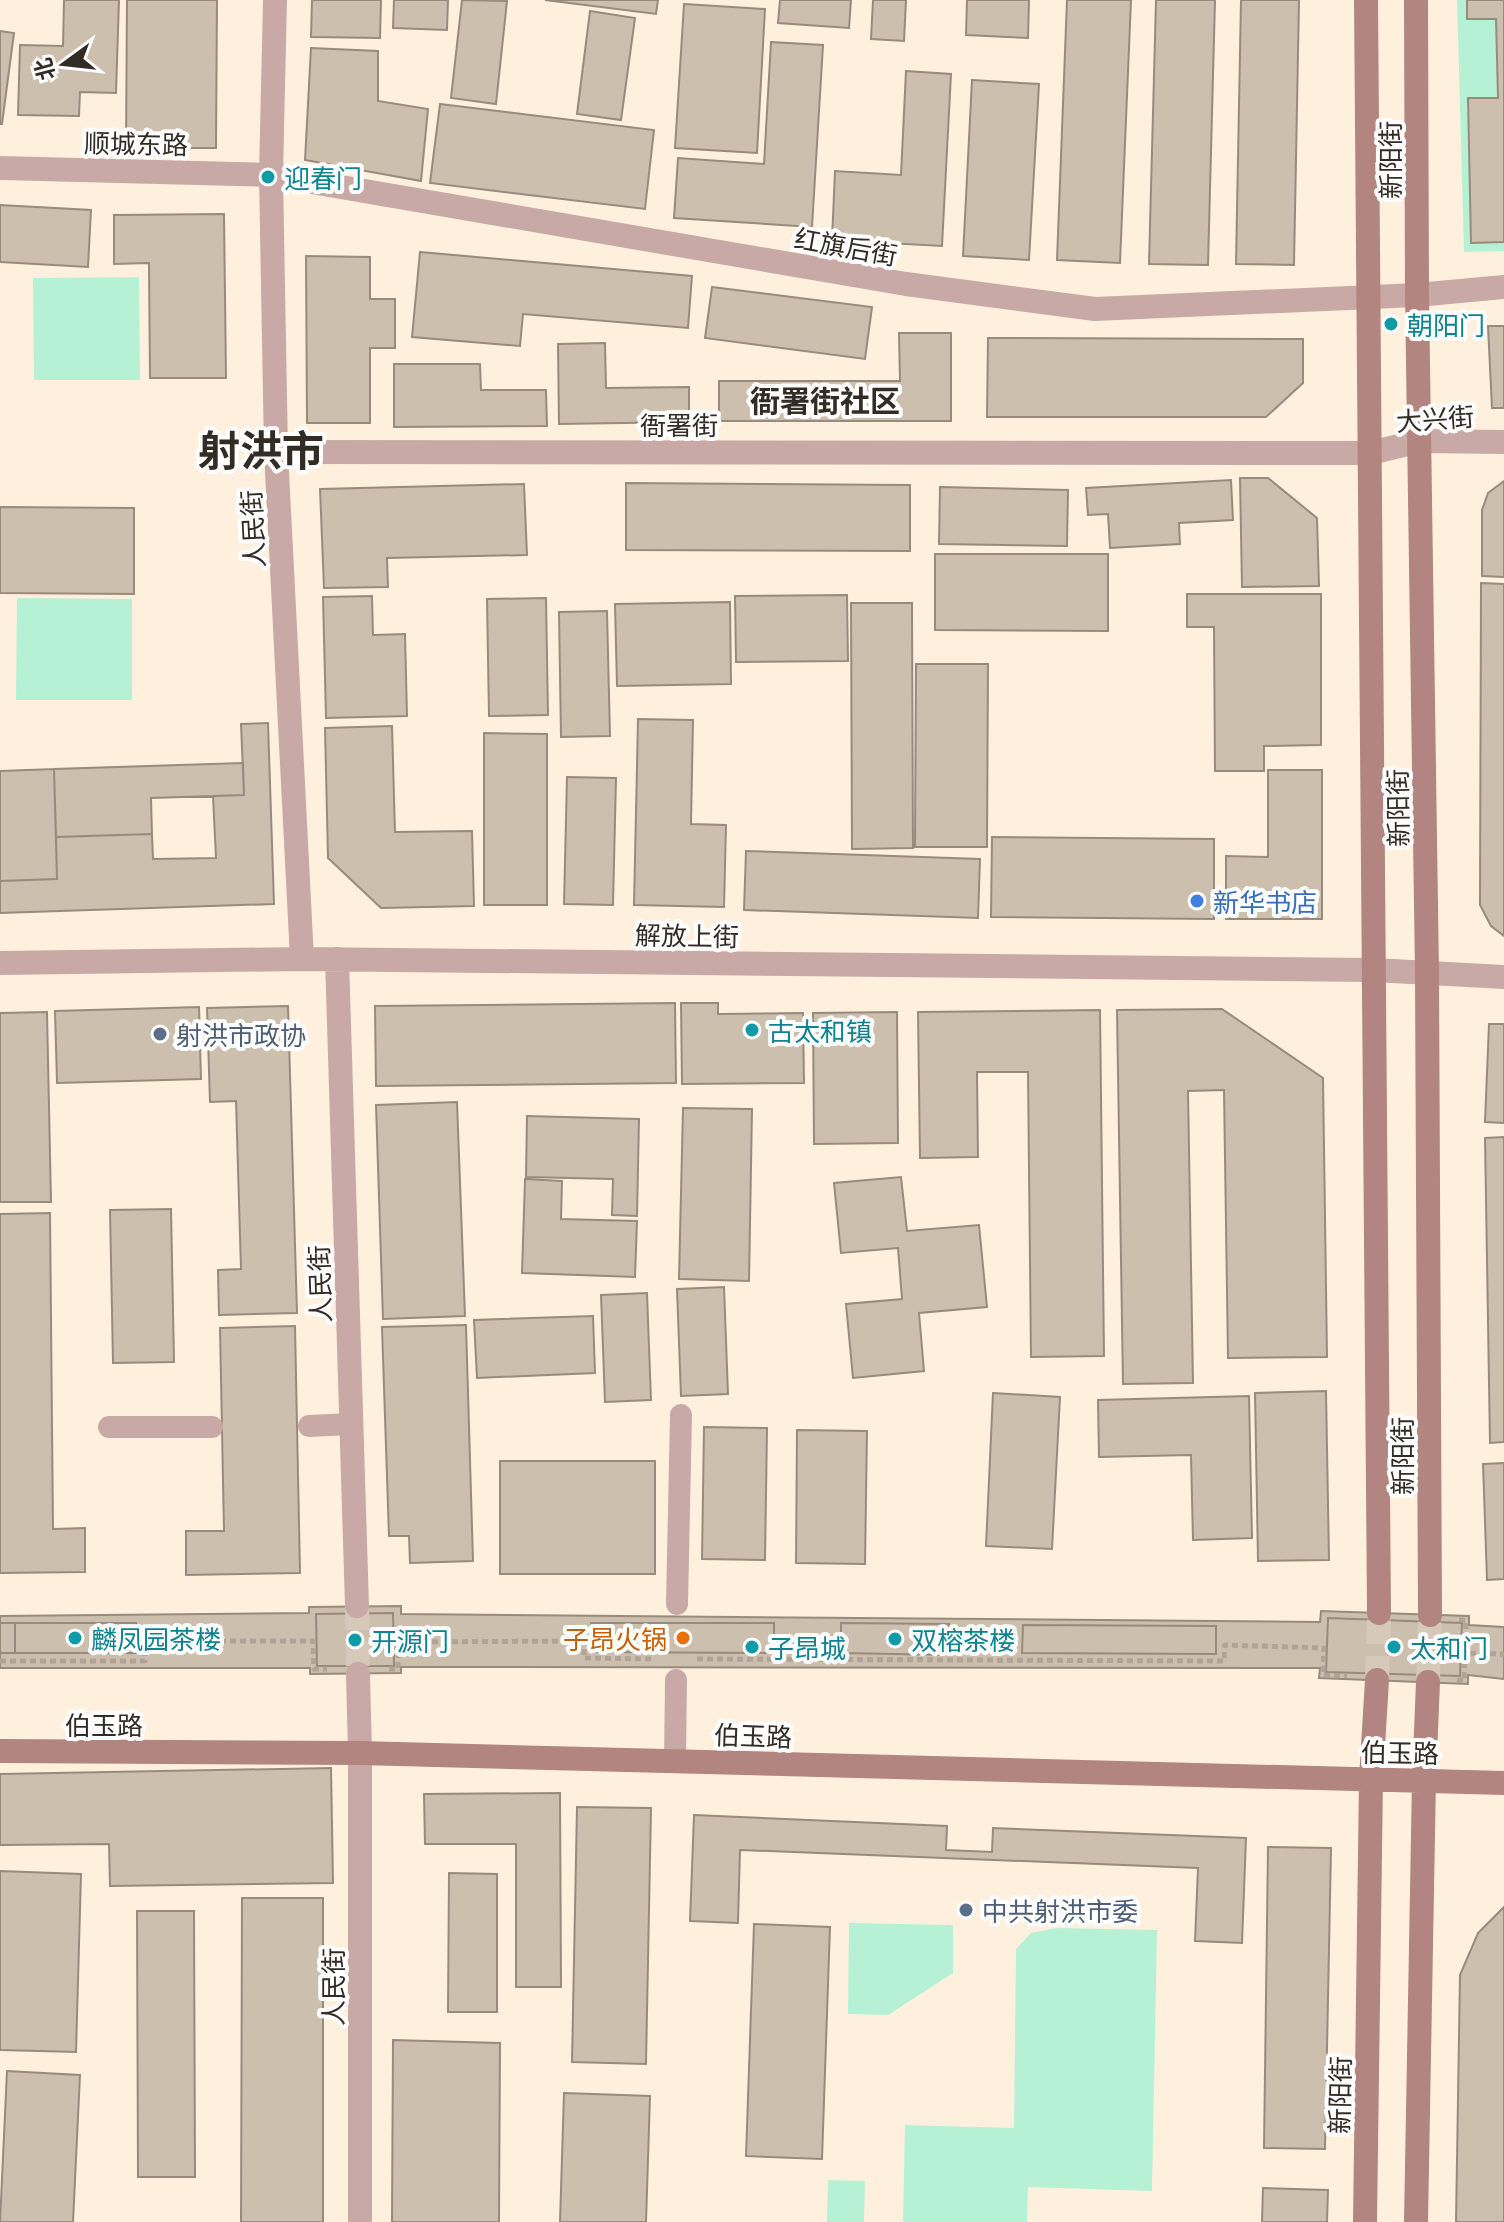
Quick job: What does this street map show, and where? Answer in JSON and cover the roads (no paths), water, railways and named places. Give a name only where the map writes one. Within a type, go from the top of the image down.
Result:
[{"type":"main road","name":"新阳街","points":[[1366,0],[1379,1613]]},
{"type":"main road","name":"新阳街","points":[[1416,0],[1427,973],[1430,1615]]},
{"type":"main road","name":"新阳街","points":[[1365,2222],[1371,1779],[1366,1678]]},
{"type":"main road","points":[[1416,2222],[1424,1780],[1438,1681]]},
{"type":"main road","name":"伯玉路","points":[[0,1751],[360,1753],[1504,1783]]},
{"type":"street","name":"人民街","points":[[275,0],[271,175],[276,452],[302,959]]},
{"type":"street","name":"顺城东路","points":[[0,168],[271,175]]},
{"type":"street","name":"红旗后街","points":[[271,175],[906,284],[1095,309],[1417,295],[1504,287]]},
{"type":"street","name":"大兴街","points":[[1370,453],[1420,441],[1504,442]]},
{"type":"street","name":"衙署街","points":[[276,452],[1370,453]]},
{"type":"street","name":"人民街","points":[[337,959],[357,1606]]},
{"type":"street","name":"解放上街","points":[[0,963],[337,959],[1374,970],[1504,977]]},
{"type":"street","name":"人民街","points":[[358,1674],[360,2222]]},
{"type":"lane","points":[[677,1604],[681,1415]]},
{"type":"lane","points":[[309,1426],[351,1424]]},
{"type":"lane","points":[[109,1427],[212,1427]]},
{"type":"lane","points":[[675,1761],[676,1680]]},
{"type":"tunnel","points":[[357,1606],[358,1674]]},
{"type":"tunnel","points":[[1377,1680],[1379,1613]]},
{"type":"tunnel","points":[[1428,1682],[1430,1615]]},
{"type":"place","name":"迎春门","points":[[268,177]]},
{"type":"place","name":"朝阳门","points":[[1391,324]]},
{"type":"place","name":"新华书店","points":[[1197,901]]},
{"type":"place","name":"古太和镇","points":[[752,1030]]},
{"type":"place","name":"射洪市政协","points":[[160,1034]]},
{"type":"place","name":"麟凤园茶楼","points":[[75,1638]]},
{"type":"place","name":"子昂火锅","points":[[683,1638]]},
{"type":"place","name":"双榕茶楼","points":[[895,1639]]},
{"type":"place","name":"开源门","points":[[355,1640]]},
{"type":"place","name":"子昂城","points":[[752,1647]]},
{"type":"place","name":"太和门","points":[[1394,1647]]},
{"type":"place","name":"中共射洪市委","points":[[966,1910]]},
{"type":"district","name":"衙署街社区","points":[[825,400]]},
{"type":"district","name":"射洪市","points":[[261,449]]}]
